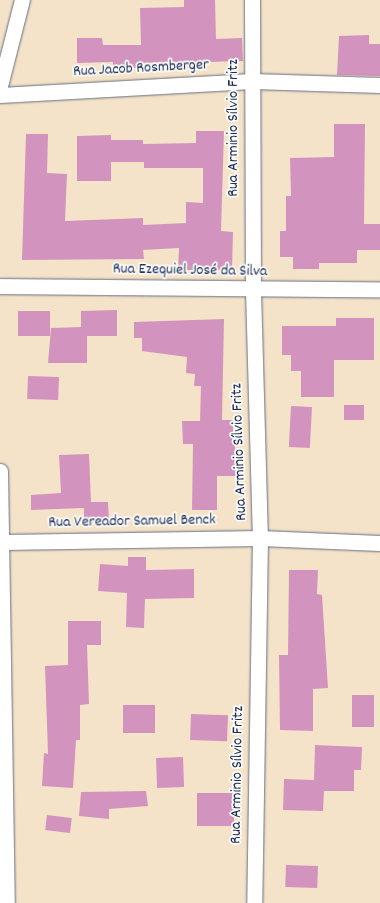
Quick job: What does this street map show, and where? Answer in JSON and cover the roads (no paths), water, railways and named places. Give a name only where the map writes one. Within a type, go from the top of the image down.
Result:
[{"type":"street","points":[[0,86],[22,0]]},
{"type":"street","name":"Rua Arminio Sílvio Fritz","points":[[252,0],[253,290],[260,538],[254,903]]},
{"type":"street","name":"Rua Jacob Rosmberger","points":[[0,95],[252,81],[380,85]]},
{"type":"street","name":"Rua Ezequiel José da Silva","points":[[0,286],[253,290],[380,289]]},
{"type":"street","points":[[0,471],[4,542],[7,903]]},
{"type":"street","name":"Rua Vereador Samuel Benck","points":[[4,542],[260,538],[380,543]]}]
